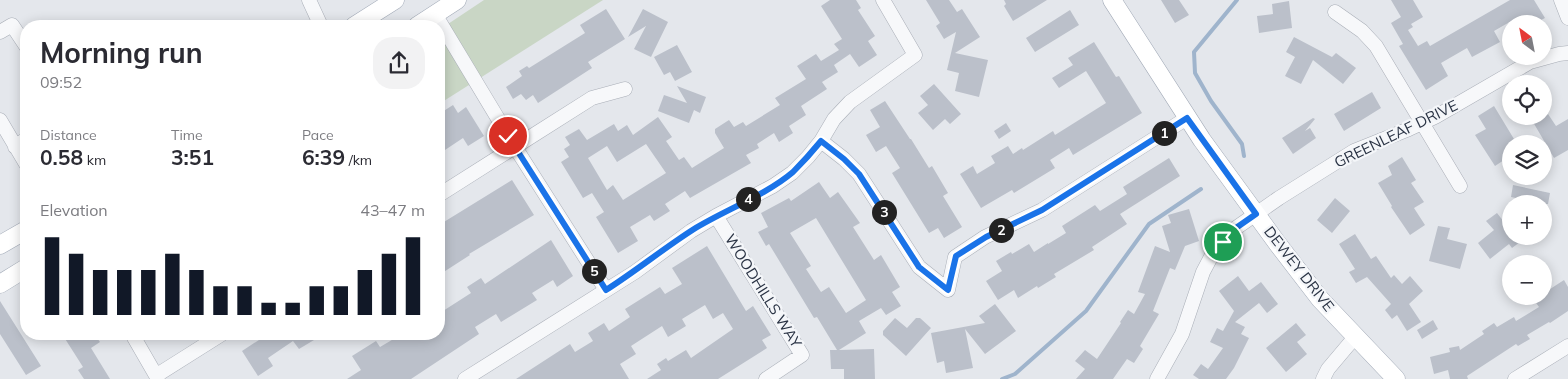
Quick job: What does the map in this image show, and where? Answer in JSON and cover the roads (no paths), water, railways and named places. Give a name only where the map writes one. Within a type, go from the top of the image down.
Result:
[{"type":"main road","points":[[363,20],[395,0]]},
{"type":"main road","points":[[422,20],[433,7],[457,0]]},
{"type":"main road","name":"DEWEY DRIVE","points":[[1112,0],[1187,118],[1256,214],[1320,299],[1396,379]]},
{"type":"main road","points":[[0,245],[20,233]]},
{"type":"main road","points":[[0,284],[20,272]]},
{"type":"street","points":[[309,0],[318,20]]},
{"type":"street","points":[[465,379],[635,272],[691,231],[773,186],[808,157],[821,141],[834,119],[850,102],[916,54],[883,0]]},
{"type":"street","points":[[1561,0],[1568,18]]},
{"type":"street","points":[[433,7],[441,20]]},
{"type":"street","points":[[1335,12],[1362,31],[1376,46],[1460,186]]},
{"type":"street","points":[[0,32],[12,25],[20,37]]},
{"type":"street","points":[[445,27],[515,147],[606,290]]},
{"type":"street","name":"GREENLEAF DRIVE","points":[[1157,379],[1182,334],[1196,290],[1212,254],[1233,230],[1354,151],[1423,122],[1530,62],[1568,53]]},
{"type":"street","points":[[445,192],[592,98],[626,89]]},
{"type":"street","points":[[821,141],[859,174],[919,267],[948,290],[956,256],[986,237],[1042,210],[1187,118]]},
{"type":"street","points":[[0,120],[20,142]]},
{"type":"street","name":"WOODHILLS WAY","points":[[716,216],[802,355],[766,379]]},
{"type":"street","points":[[1322,379],[1355,337]]},
{"type":"street","points":[[135,340],[157,377],[213,340]]},
{"type":"street","points":[[1515,379],[1568,346]]},
{"type":"waterway","points":[[1237,0],[1194,52],[1195,73],[1211,101],[1242,144],[1244,156]]},
{"type":"waterway","points":[[1002,379],[1015,374],[1086,311],[1149,224],[1201,189]]}]
